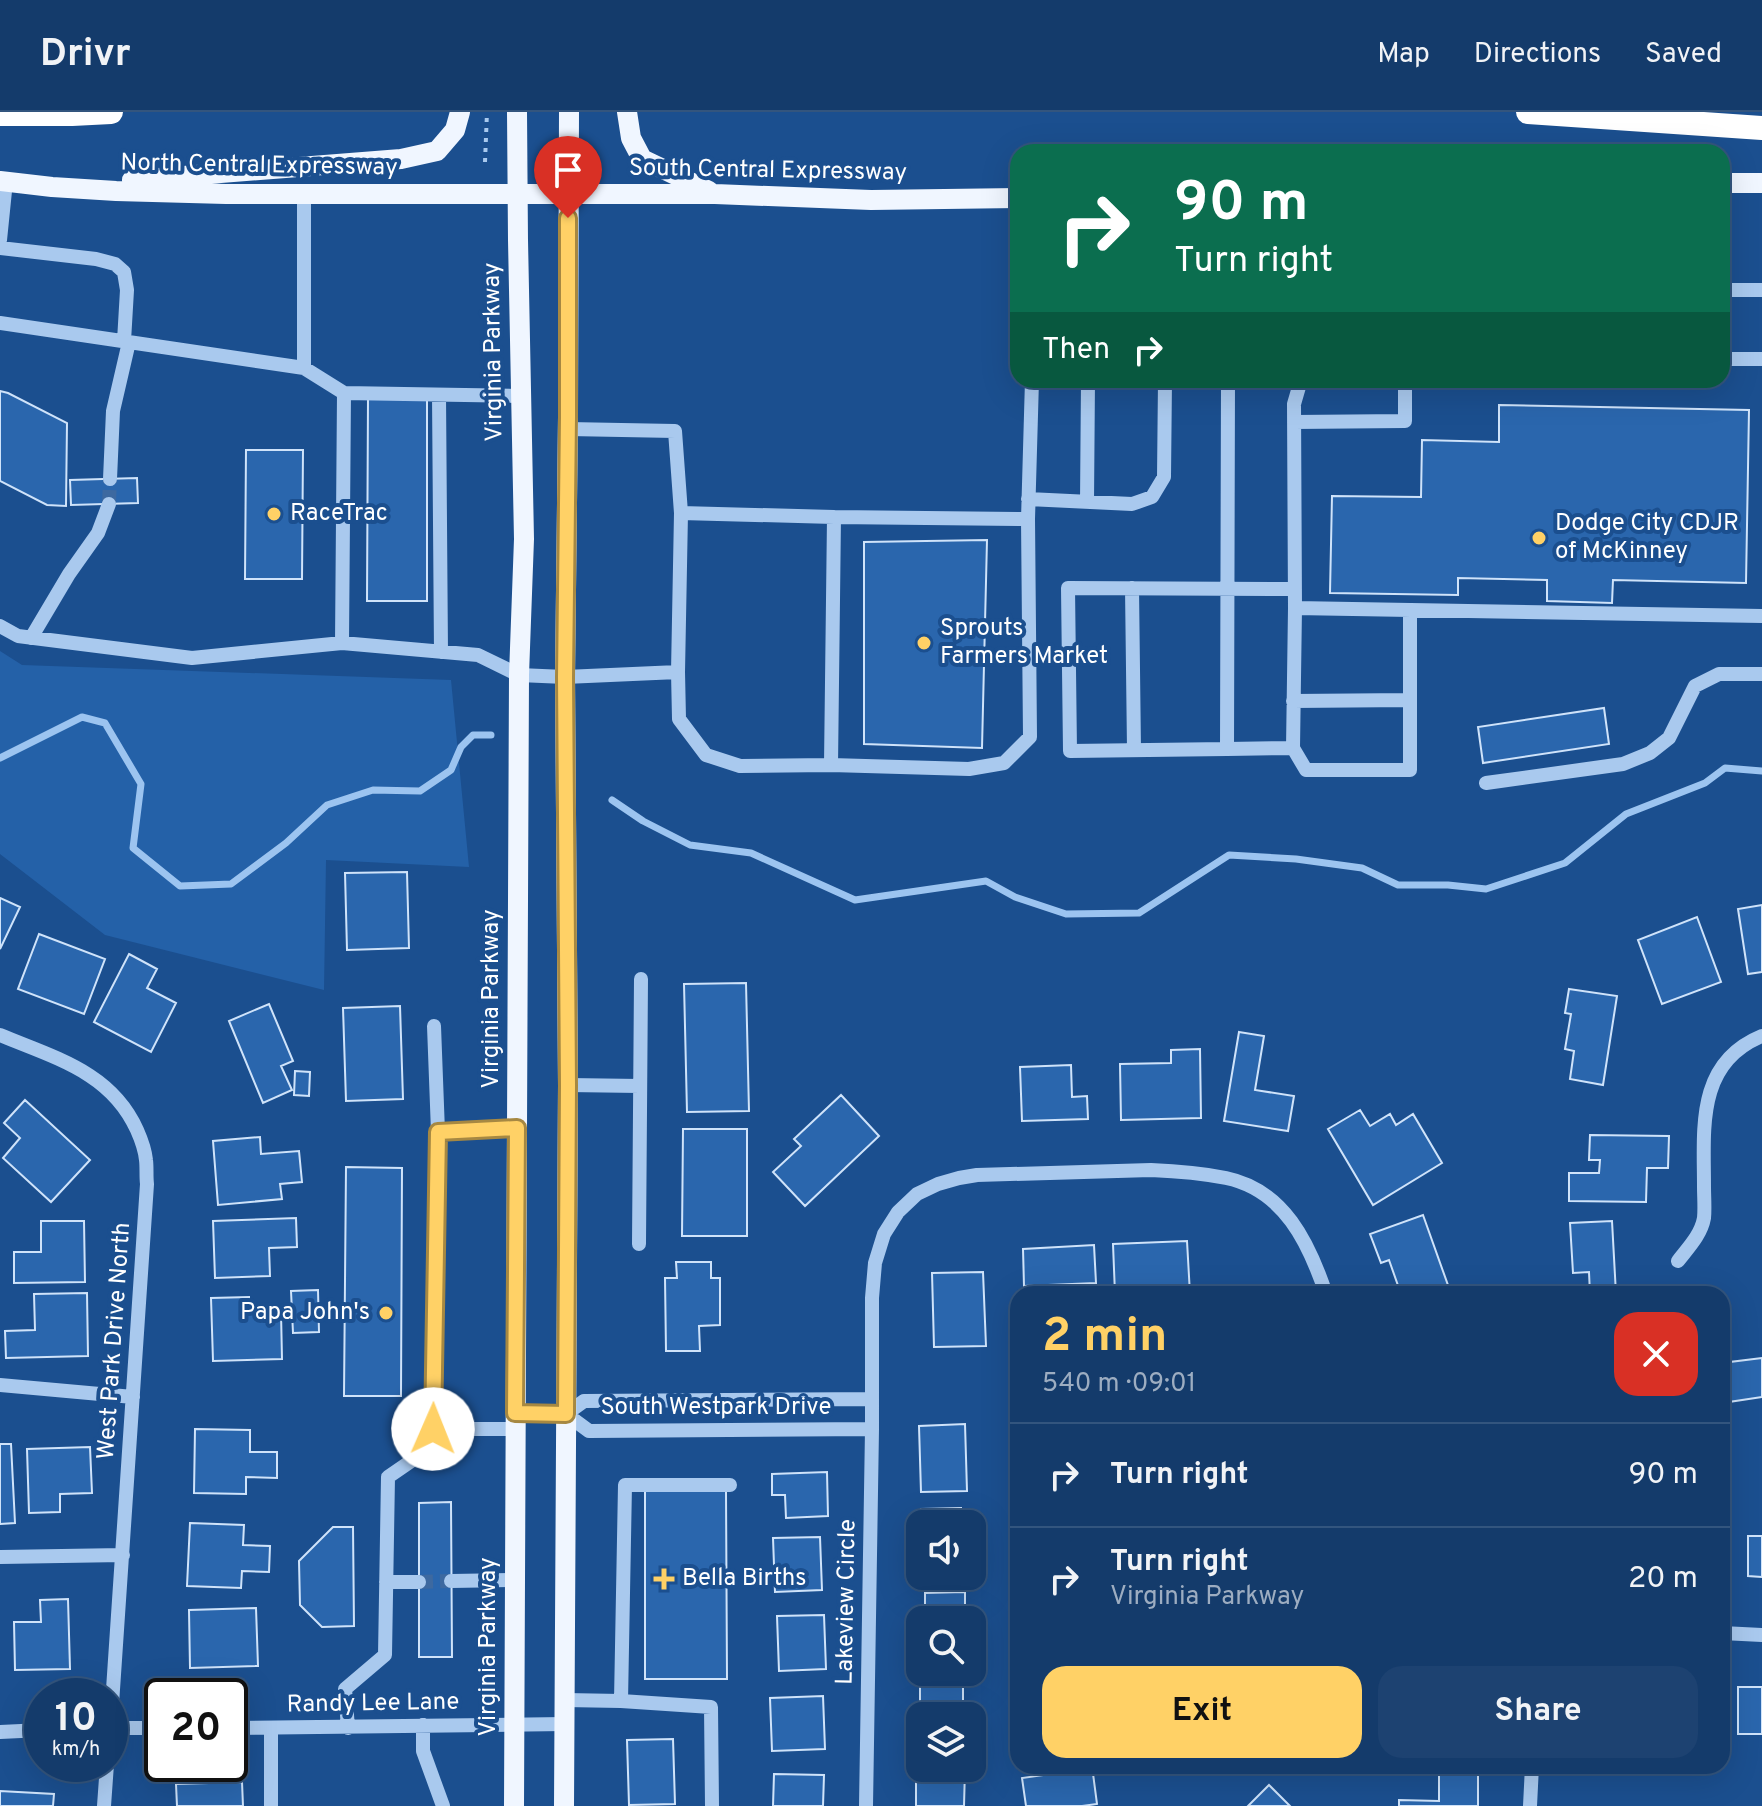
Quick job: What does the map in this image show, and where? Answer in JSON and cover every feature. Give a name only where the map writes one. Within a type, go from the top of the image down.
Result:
[{"type":"highway","points":[[0,114],[111,112]]},
{"type":"highway","points":[[1528,112],[1762,128]]},
{"type":"main road","points":[[52,187],[401,159],[437,151],[455,130],[460,112]]},
{"type":"main road","name":"Virginia Parkway","points":[[514,1806],[519,675],[524,539],[517,112]]},
{"type":"main road","points":[[564,1806],[569,112]]},
{"type":"main road","points":[[627,112],[631,138],[642,159],[715,194]]},
{"type":"main road","name":"North Central Expressway","points":[[3,181],[52,187],[210,194],[517,193]]},
{"type":"main road","points":[[1730,183],[1762,183]]},
{"type":"main road","name":"South Central Expressway","points":[[517,193],[715,194],[871,200],[1010,198]]},
{"type":"street","points":[[0,240],[3,181]]},
{"type":"street","points":[[304,194],[304,368]]},
{"type":"street","points":[[0,248],[96,259],[115,264],[124,272],[127,290],[126,342],[113,411],[110,479]]},
{"type":"street","points":[[1730,290],[1762,290]]},
{"type":"street","points":[[0,323],[304,368],[344,393],[522,396]]},
{"type":"street","points":[[1730,359],[1762,359]]},
{"type":"street","points":[[568,429],[675,431],[681,513],[679,719],[706,755],[740,766],[969,769],[1004,763],[1030,737],[1028,499],[1032,388]]},
{"type":"street","points":[[1087,502],[1088,388]]},
{"type":"street","points":[[1028,499],[1132,504],[1152,497],[1164,477],[1165,388]]},
{"type":"street","points":[[1227,749],[1228,388]]},
{"type":"street","points":[[1299,388],[1294,404],[1293,748],[1306,770],[1410,770],[1410,610]]},
{"type":"street","points":[[1294,422],[1405,421],[1405,388]]},
{"type":"street","points":[[342,643],[344,393]]},
{"type":"street","points":[[439,395],[441,652]]},
{"type":"street","points":[[31,638],[98,533],[109,504]]},
{"type":"street","points":[[681,513],[1028,519]]},
{"type":"street","points":[[831,765],[834,517]]},
{"type":"street","points":[[1293,748],[1070,751],[1068,588],[1295,589]]},
{"type":"street","points":[[1132,588],[1134,750]]},
{"type":"street","points":[[1295,608],[1762,616]]},
{"type":"street","points":[[0,626],[18,636],[192,658],[342,643],[478,655],[519,675],[565,677],[678,672]]},
{"type":"street","points":[[1486,783],[1623,764],[1650,753],[1669,738],[1695,686],[1719,674],[1762,674]]},
{"type":"street","points":[[1293,701],[1410,700]]},
{"type":"street","points":[[639,1244],[641,979]]},
{"type":"street","points":[[348,1728],[345,1689],[385,1655],[388,1477],[433,1446],[438,1132],[434,1026]]},
{"type":"street","name":"West Park Drive North","points":[[0,1035],[81,1069],[103,1084],[118,1098],[130,1116],[146,1157],[147,1184],[114,1678]]},
{"type":"street","points":[[1678,1261],[1696,1239],[1704,1217],[1704,1124],[1708,1098],[1720,1069],[1730,1057],[1762,1036]]},
{"type":"street","points":[[568,1085],[640,1086]]},
{"type":"street","points":[[438,1132],[517,1128]]},
{"type":"street","name":"Lakeview Circle","points":[[866,1806],[874,1275],[884,1234],[898,1212],[917,1194],[938,1184],[977,1175],[1151,1170],[1228,1178],[1254,1188],[1276,1203],[1293,1221],[1323,1286]]},
{"type":"street","points":[[0,1385],[133,1397]]},
{"type":"street","name":"South Westpark Drive","points":[[433,1429],[566,1414],[584,1401],[872,1399]]},
{"type":"street","name":"South Westpark Drive","points":[[566,1414],[589,1431],[872,1429]]},
{"type":"street","points":[[621,1701],[625,1485],[730,1485]]},
{"type":"street","points":[[0,1557],[123,1555]]},
{"type":"street","points":[[451,1581],[515,1580]]},
{"type":"street","points":[[386,1582],[419,1582]]},
{"type":"street","points":[[1730,1633],[1762,1635]]},
{"type":"street","points":[[565,1700],[711,1707],[712,1806]]},
{"type":"street","name":"Randy Lee Lane","points":[[248,1728],[565,1724]]},
{"type":"street","points":[[423,1725],[423,1751],[443,1806]]},
{"type":"street","points":[[271,1729],[271,1806]]},
{"type":"street","points":[[0,1732],[24,1731]]},
{"type":"street","points":[[1530,1806],[1532,1774]]},
{"type":"street","points":[[104,1806],[106,1782]]},
{"type":"path","points":[[485,162],[487,112]]},
{"type":"shaded area","points":[[0,651],[22,665],[451,680],[469,867],[326,860],[324,990],[105,935],[0,854]]},
{"type":"building","points":[[0,391],[67,423],[66,506],[47,505],[0,481]]},
{"type":"building","name":"RaceTrac","points":[[368,398],[427,398],[427,601],[367,601]]},
{"type":"building","name":"Dodge City CDJR of McKinney","points":[[1499,405],[1749,410],[1746,583],[1613,580],[1612,603],[1547,601],[1547,580],[1458,578],[1458,595],[1330,593],[1332,496],[1421,497],[1422,440],[1499,442]]},
{"type":"building","name":"RaceTrac","points":[[246,450],[303,450],[302,579],[245,579]]},
{"type":"building","points":[[137,478],[138,503],[71,505],[70,480]]},
{"type":"building","name":"Sprouts Farmers Market","points":[[987,540],[982,748],[864,744],[864,542]]},
{"type":"building","points":[[1604,708],[1609,744],[1483,763],[1478,727]]},
{"type":"building","points":[[407,872],[409,948],[347,950],[345,873]]},
{"type":"building","points":[[0,898],[20,907],[0,949]]},
{"type":"building","points":[[1762,905],[1762,972],[1748,974],[1738,909]]},
{"type":"building","points":[[1697,917],[1721,982],[1662,1004],[1638,940]]},
{"type":"building","points":[[39,934],[105,959],[84,1014],[18,989]]},
{"type":"building","points":[[129,954],[157,969],[147,988],[176,1003],[151,1052],[94,1022]]},
{"type":"building","points":[[746,983],[749,1111],[687,1112],[684,984]]},
{"type":"building","points":[[1569,989],[1617,996],[1603,1085],[1570,1079],[1574,1051],[1565,1049],[1571,1014],[1565,1013]]},
{"type":"building","points":[[269,1004],[293,1061],[281,1066],[292,1090],[263,1103],[229,1021]]},
{"type":"building","points":[[400,1006],[403,1099],[346,1101],[343,1008]]},
{"type":"building","points":[[1239,1032],[1264,1036],[1255,1090],[1294,1096],[1288,1131],[1224,1121]]},
{"type":"building","points":[[1200,1049],[1201,1118],[1121,1120],[1120,1064],[1171,1063],[1171,1050]]},
{"type":"building","points":[[1071,1065],[1072,1097],[1087,1096],[1088,1119],[1022,1121],[1020,1067]]},
{"type":"building","points":[[295,1071],[310,1072],[309,1096],[294,1095]]},
{"type":"building","points":[[841,1095],[879,1136],[805,1206],[773,1172],[801,1146],[794,1139]]},
{"type":"building","points":[[25,1100],[90,1160],[51,1202],[3,1158],[20,1138],[4,1123]]},
{"type":"building","points":[[1360,1110],[1370,1126],[1390,1114],[1396,1125],[1413,1114],[1442,1163],[1373,1205],[1328,1129]]},
{"type":"building","points":[[683,1129],[747,1129],[747,1236],[682,1236]]},
{"type":"building","points":[[1590,1135],[1669,1136],[1668,1168],[1647,1168],[1646,1202],[1569,1201],[1569,1173],[1599,1173],[1600,1160],[1589,1160]]},
{"type":"building","points":[[260,1137],[261,1154],[299,1151],[302,1182],[280,1184],[282,1199],[218,1205],[213,1141]]},
{"type":"building","points":[[346,1167],[402,1168],[401,1396],[344,1396]]},
{"type":"building","points":[[1423,1215],[1448,1286],[1398,1286],[1389,1260],[1381,1263],[1370,1234]]},
{"type":"building","points":[[296,1218],[297,1247],[269,1248],[270,1276],[215,1278],[213,1221]]},
{"type":"building","points":[[41,1221],[84,1221],[85,1282],[14,1283],[14,1252],[41,1252]]},
{"type":"building","points":[[1612,1221],[1616,1286],[1590,1286],[1589,1272],[1573,1273],[1570,1223]]},
{"type":"building","points":[[1187,1241],[1190,1286],[1115,1286],[1113,1244]]},
{"type":"building","points":[[1094,1245],[1096,1283],[1024,1286],[1023,1249]]},
{"type":"building","points":[[676,1262],[711,1262],[711,1278],[720,1278],[720,1325],[699,1326],[700,1351],[666,1351],[665,1278],[677,1278]]},
{"type":"building","points":[[983,1272],[986,1346],[934,1347],[932,1273]]},
{"type":"building","points":[[318,1290],[319,1332],[293,1333],[291,1291]]},
{"type":"building","points":[[87,1293],[88,1356],[6,1358],[5,1331],[35,1330],[34,1294]]},
{"type":"building","points":[[249,1297],[249,1313],[281,1312],[282,1359],[213,1361],[211,1298]]},
{"type":"building","points":[[1762,1358],[1762,1397],[1730,1402],[1730,1362]]},
{"type":"building","points":[[965,1424],[967,1491],[921,1492],[919,1426]]},
{"type":"building","points":[[195,1429],[250,1430],[250,1452],[277,1452],[277,1478],[246,1477],[246,1494],[194,1493]]},
{"type":"building","points":[[0,1444],[11,1444],[15,1523],[0,1524]]},
{"type":"building","points":[[90,1447],[92,1493],[60,1494],[60,1512],[29,1513],[27,1449]]},
{"type":"building","points":[[827,1472],[828,1516],[786,1518],[785,1495],[772,1495],[772,1474]]},
{"type":"building","points":[[645,1491],[726,1491],[727,1679],[645,1679]]},
{"type":"building","points":[[451,1502],[452,1657],[419,1657],[419,1503]]},
{"type":"building","points":[[961,1508],[961,1510],[921,1510]]},
{"type":"building","points":[[190,1523],[244,1525],[243,1545],[270,1546],[269,1572],[242,1571],[241,1588],[187,1586]]},
{"type":"building","points":[[333,1527],[353,1527],[354,1626],[322,1627],[300,1605],[299,1561]]},
{"type":"building","points":[[1748,1536],[1762,1536],[1762,1577],[1748,1576]]},
{"type":"building","points":[[820,1537],[822,1590],[775,1592],[773,1538]]},
{"type":"building","points":[[965,1592],[965,1606],[925,1606],[925,1593]]},
{"type":"building","points":[[68,1599],[70,1669],[15,1670],[14,1622],[41,1622],[40,1600]]},
{"type":"building","points":[[256,1608],[258,1666],[190,1668],[189,1610]]},
{"type":"building","points":[[824,1615],[826,1669],[779,1671],[777,1616]]},
{"type":"building","points":[[920,1686],[963,1686],[963,1702],[920,1702]]},
{"type":"building","points":[[1738,1687],[1762,1687],[1762,1734],[1738,1734]]},
{"type":"building","points":[[823,1696],[825,1749],[772,1751],[770,1698]]},
{"type":"building","points":[[673,1739],[675,1804],[629,1805],[627,1740]]},
{"type":"building","points":[[774,1774],[824,1775],[823,1806],[773,1806]]},
{"type":"building","points":[[1093,1774],[1097,1804],[1026,1806],[1022,1778]]},
{"type":"building","points":[[1439,1774],[1478,1774],[1478,1806],[1399,1806],[1399,1800],[1439,1801]]},
{"type":"building","points":[[242,1782],[243,1806],[177,1806],[176,1784]]},
{"type":"building","points":[[916,1782],[965,1782],[964,1806],[916,1806]]},
{"type":"building","points":[[1269,1785],[1290,1806],[1248,1806]]},
{"type":"building","points":[[0,1791],[54,1794],[53,1806],[0,1806]]},
{"type":"waterway","points":[[0,758],[82,717],[105,723],[141,784],[133,848],[180,886],[231,884],[286,843],[327,805],[373,790],[420,791],[451,770],[461,747],[473,735],[491,735]]},
{"type":"waterway","points":[[612,800],[643,821],[690,845],[751,853],[855,900],[986,881],[1015,897],[1066,914],[1139,913],[1229,855],[1296,859],[1362,868],[1398,885],[1486,889],[1565,863],[1626,814],[1705,783],[1725,768],[1762,771]]},
{"type":"tunnel","points":[[109,504],[110,479]]},
{"type":"tunnel","points":[[419,1582],[451,1581]]},
{"type":"place","name":"RaceTrac","points":[[274,514]]},
{"type":"place","name":"Dodge City CDJR of McKinney","points":[[1539,538]]},
{"type":"place","name":"Sprouts Farmers Market","points":[[924,643]]},
{"type":"place","name":"Papa John's","points":[[386,1313]]},
{"type":"place","name":"Bella Births","points":[[664,1579]]},
{"type":"route","points":[[433,1429],[438,1132],[517,1128],[515,1413],[566,1414],[568,218]]}]
